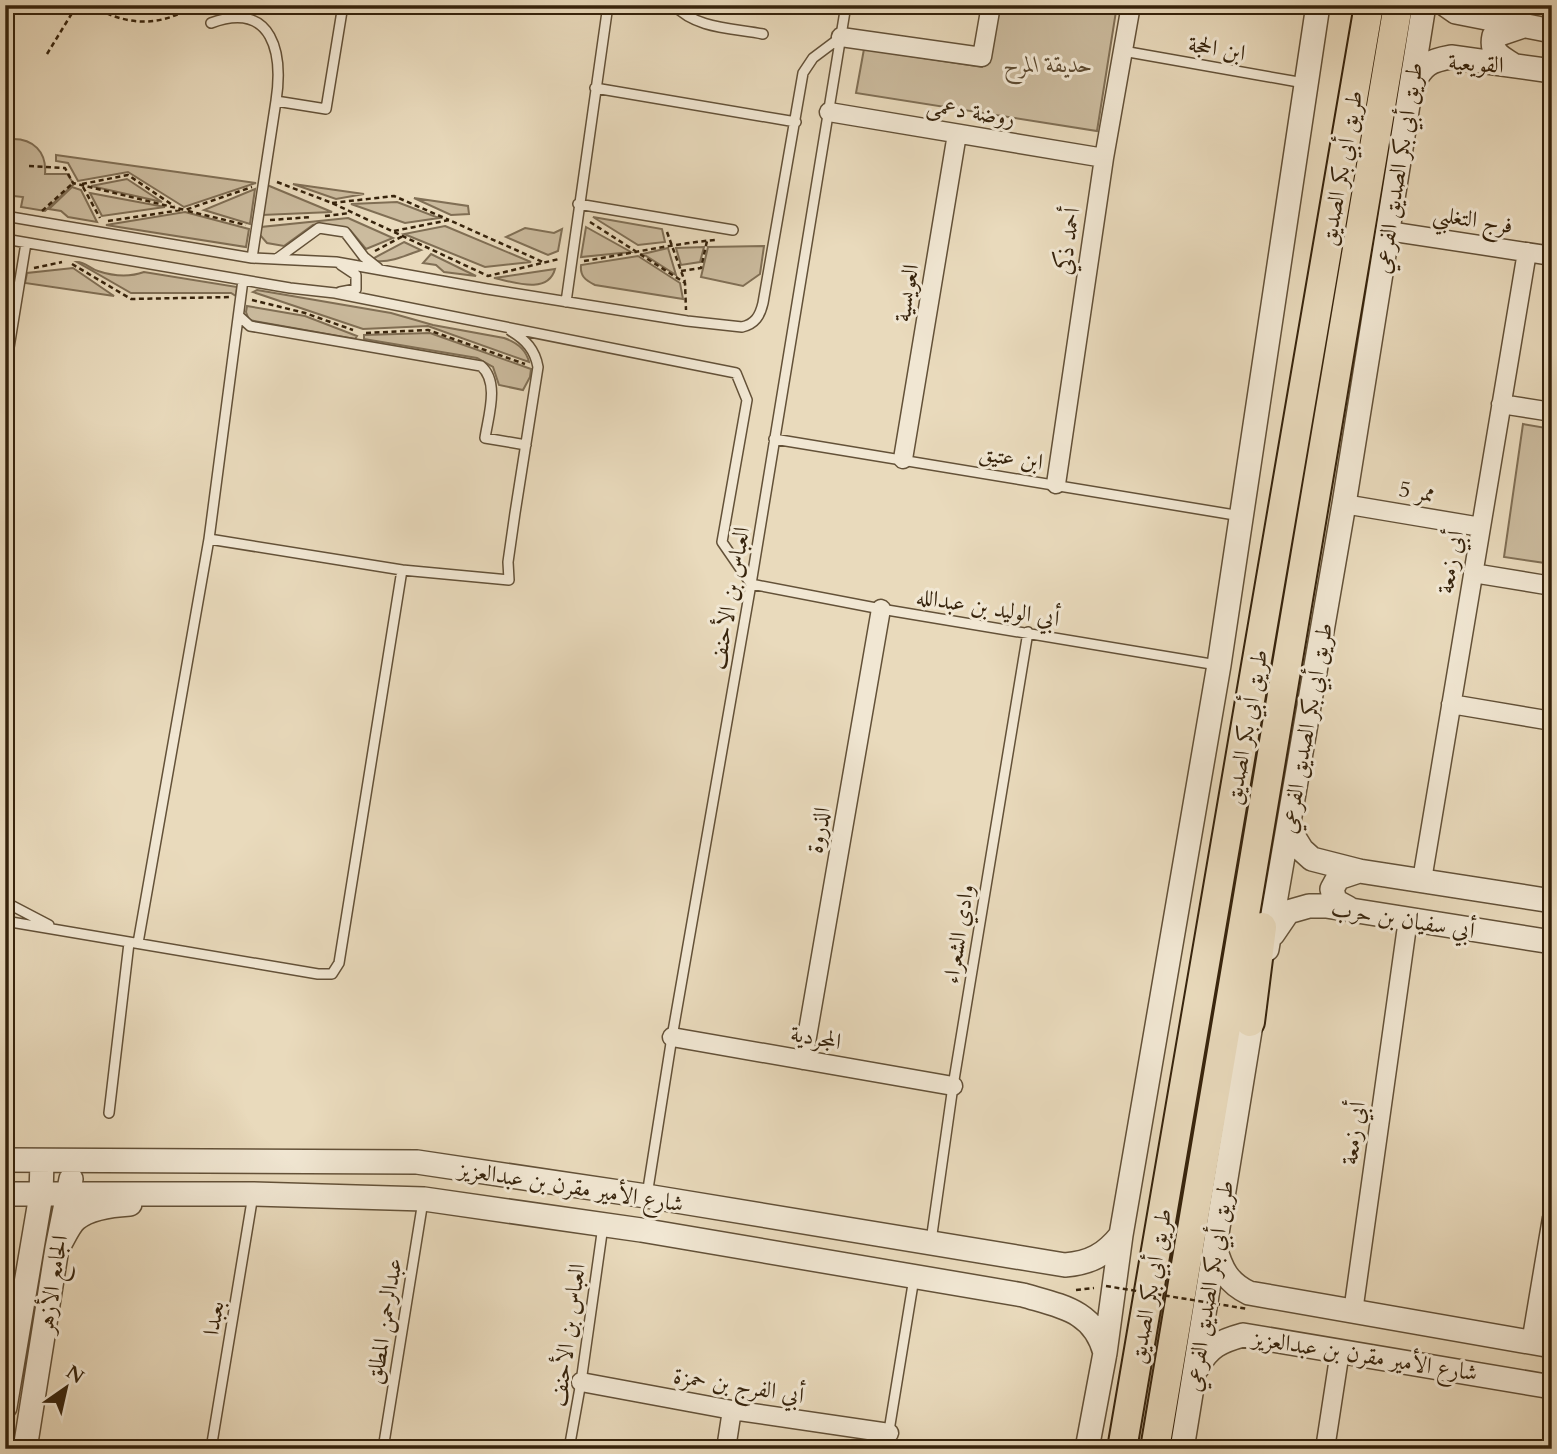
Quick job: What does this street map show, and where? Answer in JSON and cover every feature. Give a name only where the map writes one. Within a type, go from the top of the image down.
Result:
[{"type":"main road","name":"طريق أبي بكر الصديق","points":[[1122,1449],[1369,5]]},
{"type":"main road","name":"طريق أبي بكر الصديق","points":[[1155,1449],[1398,5]]},
{"type":"main road","points":[[1250,1022],[1310,536]]},
{"type":"street","points":[[841,37],[982,57],[990,5]]},
{"type":"street","name":"أحمد ذكي","points":[[1056,484],[1104,158],[1131,5]]},
{"type":"street","points":[[1087,1449],[1219,665],[1318,5]]},
{"type":"street","name":"طريق أبي بكر الصديق الفرعي","points":[[1182,1449],[1250,1022],[1269,940],[1344,504],[1424,5]]},
{"type":"street","name":"القويعية","points":[[1446,5],[1455,12],[1552,31]]},
{"type":"street","points":[[1513,65],[1496,54],[1492,45],[1494,36],[1523,26]]},
{"type":"street","name":"القويعية","points":[[1412,86],[1423,68],[1435,60],[1451,57],[1552,71]]},
{"type":"street","name":"روضة دعمى","points":[[829,112],[1104,158]]},
{"type":"street","name":"العويسية","points":[[903,459],[957,134]]},
{"type":"street","name":"فرج التغلبي","points":[[1388,231],[1552,256]]},
{"type":"street","name":"أبي زمعة","points":[[1422,880],[1527,252]]},
{"type":"street","points":[[1501,404],[1552,412]]},
{"type":"street","name":"ممر 5","points":[[1344,504],[1481,527]]},
{"type":"street","points":[[1473,573],[1552,586]]},
{"type":"street","name":"الذروة","points":[[803,1060],[881,609]]},
{"type":"street","points":[[1451,704],[1552,721]]},
{"type":"street","name":"أبي سفيان بن حرب","points":[[1289,828],[1301,850],[1312,859],[1359,871],[1552,901]]},
{"type":"street","points":[[1348,908],[1335,901],[1332,889],[1338,878],[1359,871]]},
{"type":"street","name":"أبي سفيان بن حرب","points":[[1269,940],[1288,912],[1309,906],[1348,908],[1552,942]]},
{"type":"street","name":"أبي زمعة","points":[[1353,1312],[1408,919]]},
{"type":"street","name":"المجردية","points":[[672,1037],[953,1086]]},
{"type":"street","name":"شارع الأمير مقرن بن عبدالعزيز","points":[[5,1160],[417,1163],[646,1196],[1065,1265],[1095,1259],[1110,1249],[1121,1235]]},
{"type":"street","name":"الجامع الأزهر","points":[[5,1407],[41,1195],[42,1161]]},
{"type":"street","name":"الجامع الأزهر","points":[[25,1449],[57,1248],[74,1161]]},
{"type":"street","points":[[57,1248],[76,1219],[90,1212],[130,1204],[159,1193]]},
{"type":"street","name":"شارع الأمير مقرن بن عبدالعزيز","points":[[5,1194],[253,1194],[424,1199],[641,1230],[1023,1295],[1073,1310],[1083,1316],[1097,1332],[1105,1353]]},
{"type":"street","points":[[641,1230],[646,1196]]},
{"type":"street","points":[[1542,1344],[1552,1218]]},
{"type":"street","name":"شارع الأمير مقرن بن عبدالعزيز","points":[[1215,1247],[1223,1270],[1239,1288],[1249,1293],[1542,1344]]},
{"type":"street","points":[[1023,1295],[1036,1292],[1044,1282],[1043,1269],[1034,1260]]},
{"type":"street","points":[[25,1290],[51,1293]]},
{"type":"street","points":[[1309,1345],[1294,1331],[1293,1322],[1304,1307],[1314,1305]]},
{"type":"street","name":"شارع الأمير مقرن بن عبدالعزيز","points":[[1195,1373],[1205,1354],[1222,1340],[1243,1335],[1552,1387]]},
{"type":"street","points":[[1325,1449],[1340,1351]]},
{"type":"street","name":"أبي الفرج بن حمزة","points":[[581,1382],[888,1441]]},
{"type":"street","points":[[726,1449],[732,1410]]},
{"type":"lane","points":[[276,101],[326,109],[343,5]]},
{"type":"lane","points":[[566,302],[594,88],[608,5]]},
{"type":"lane","points":[[674,5],[684,16],[696,21],[763,34]]},
{"type":"lane","name":"العباس بن الأحنف","points":[[646,1196],[751,584],[846,5]]},
{"type":"lane","points":[[211,23],[233,13],[248,13],[263,18],[269,25],[278,58],[279,78],[252,258]]},
{"type":"lane","points":[[5,216],[252,258],[337,262],[566,302],[742,327],[751,325],[760,314],[803,73],[813,58],[841,37]]},
{"type":"lane","name":"ابن الحجة","points":[[1123,51],[1305,83]]},
{"type":"lane","points":[[594,88],[796,122]]},
{"type":"lane","points":[[578,209],[730,230]]},
{"type":"lane","points":[[278,258],[319,228],[345,232],[363,257],[380,270]]},
{"type":"lane","points":[[5,239],[335,293],[736,373],[747,400],[722,542],[751,584]]},
{"type":"lane","points":[[5,372],[26,243]]},
{"type":"lane","points":[[335,293],[356,289],[356,275],[337,262]]},
{"type":"lane","points":[[109,1113],[134,943],[209,539],[243,280]]},
{"type":"lane","points":[[239,316],[250,326],[481,366],[488,372],[492,388],[485,438],[526,445]]},
{"type":"lane","points":[[209,539],[402,570],[509,580],[508,562],[538,369],[536,356],[529,346],[521,337],[503,326]]},
{"type":"lane","name":"ابن عتيق","points":[[774,439],[1241,516]]},
{"type":"lane","points":[[5,921],[318,974],[332,974],[339,963],[402,570]]},
{"type":"lane","name":"أبي الوليد بن عبدالله","points":[[751,584],[881,609],[1219,665]]},
{"type":"lane","name":"وادي الشعراء","points":[[931,1243],[953,1086],[1028,632]]},
{"type":"lane","points":[[5,902],[53,928]]},
{"type":"lane","name":"بعبدا","points":[[211,1449],[253,1194]]},
{"type":"lane","name":"عبدالرحمن المطلق","points":[[383,1449],[424,1199]]},
{"type":"lane","name":"العباس بن الأحنف","points":[[569,1449],[603,1226]]},
{"type":"lane","points":[[888,1441],[914,1276]]},
{"type":"path","points":[[47,54],[77,5]]},
{"type":"path","points":[[92,5],[107,15],[135,22],[164,20],[193,5]]},
{"type":"path","points":[[29,166],[65,168],[73,183],[256,225],[312,217]]},
{"type":"path","points":[[81,185],[128,175],[177,208]]},
{"type":"path","points":[[81,185],[101,221],[185,210],[263,180],[332,203],[488,276],[545,263],[638,253],[671,244],[726,240],[730,230]]},
{"type":"path","points":[[32,220],[73,183]]},
{"type":"path","points":[[332,203],[394,196],[545,263]]},
{"type":"path","points":[[578,209],[685,283]]},
{"type":"path","points":[[326,216],[354,213]]},
{"type":"path","points":[[663,219],[685,283],[687,321]]},
{"type":"path","points":[[393,231],[449,220]]},
{"type":"path","points":[[363,257],[404,236]]},
{"type":"path","points":[[681,271],[701,268],[707,241]]},
{"type":"path","points":[[20,271],[67,261],[131,299],[231,297],[305,313],[361,333],[428,330],[538,369]]},
{"type":"path","points":[[1070,1289],[1079,1291],[1106,1286],[1248,1309]]},
{"type":"green space","name":"حديقة المرح","points":[[997,5],[1117,5],[1097,131],[856,93],[864,49],[982,67],[988,58]]},
{"type":"green space","points":[[5,141],[26,141],[37,148],[44,159],[45,174],[67,174],[74,184],[45,211],[21,207],[23,197],[5,195]]},
{"type":"green space","points":[[56,155],[256,183],[184,207],[128,172],[78,181],[68,163],[56,161]]},
{"type":"green space","points":[[127,179],[162,202],[91,186]]},
{"type":"green space","points":[[293,184],[364,194],[336,199]]},
{"type":"green space","points":[[267,185],[332,212],[262,215]]},
{"type":"green space","points":[[72,187],[81,190],[97,222],[68,217],[61,211],[49,209]]},
{"type":"green space","points":[[255,189],[250,224],[204,210]]},
{"type":"green space","points":[[90,193],[165,207],[102,216]]},
{"type":"green space","points":[[414,198],[468,206],[469,214],[451,215]]},
{"type":"green space","points":[[397,202],[439,218],[405,223],[351,204]]},
{"type":"green space","points":[[185,212],[249,229],[246,247],[106,225]]},
{"type":"green space","points":[[593,217],[662,229],[665,242],[638,245]]},
{"type":"green space","points":[[348,218],[393,238],[366,249],[350,230],[318,224],[284,246],[267,243],[260,235],[261,227]]},
{"type":"green space","points":[[445,226],[531,262],[485,267],[404,234]]},
{"type":"green space","points":[[586,227],[631,252],[581,257]]},
{"type":"green space","points":[[525,228],[554,233],[562,229],[558,251],[548,255],[506,237]]},
{"type":"green space","points":[[404,242],[421,250],[387,261],[376,261],[374,258]]},
{"type":"green space","points":[[764,246],[760,274],[743,286],[701,277],[708,247]]},
{"type":"green space","points":[[704,247],[700,262],[681,265],[676,248]]},
{"type":"green space","points":[[668,248],[676,275],[643,254]]},
{"type":"green space","points":[[431,254],[476,276],[444,272],[436,265],[423,263]]},
{"type":"green space","points":[[638,256],[680,283],[683,299],[595,285],[581,272],[581,265]]},
{"type":"green space","points":[[77,262],[110,274],[144,272],[237,287],[236,296],[231,293],[131,293]]},
{"type":"green space","points":[[73,268],[114,296],[25,283],[27,273]]},
{"type":"green space","points":[[555,269],[551,277],[538,284],[520,284],[494,278]]},
{"type":"green space","points":[[257,290],[391,313],[433,325],[504,338],[520,347],[529,362],[428,326],[363,329],[253,292]]},
{"type":"green space","points":[[247,306],[305,316],[357,336],[355,339],[249,320]]},
{"type":"green space","points":[[430,333],[531,369],[530,377],[523,390],[499,385],[493,367],[477,358],[364,339],[364,335]]},
{"type":"green space","points":[[1523,424],[1552,429],[1552,564],[1504,557]]}]
